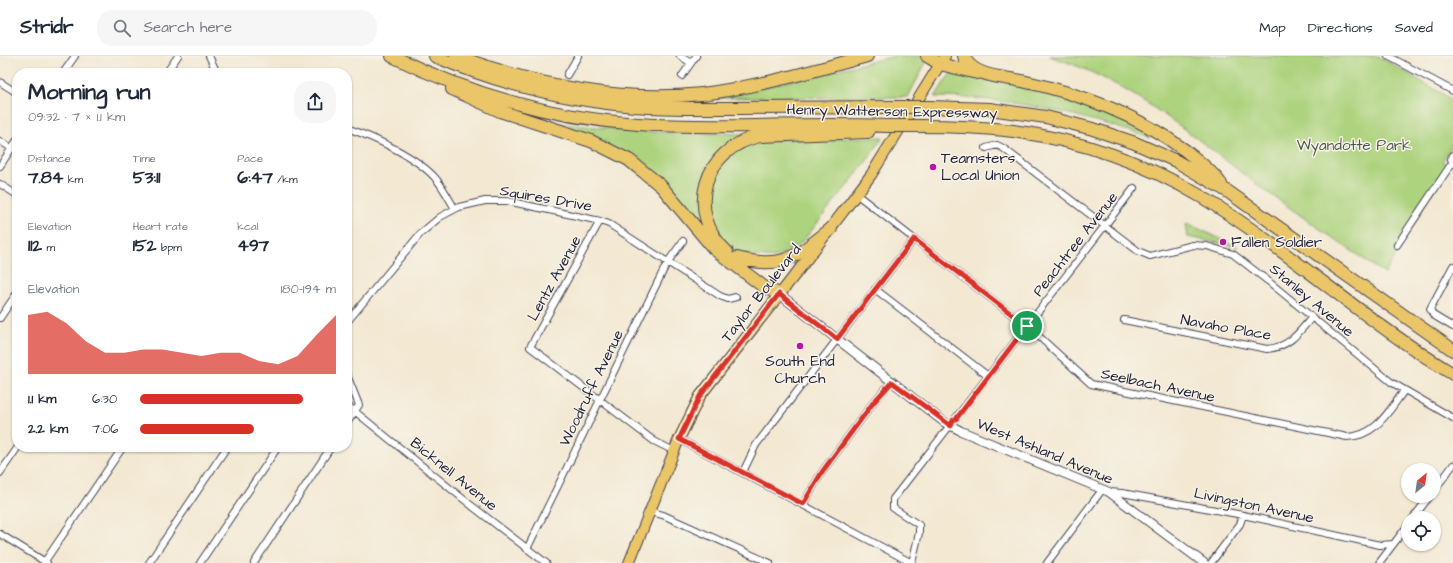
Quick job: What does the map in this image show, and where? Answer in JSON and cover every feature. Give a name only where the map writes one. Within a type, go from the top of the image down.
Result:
[{"type":"highway","name":"Henry Watterson Expressway","points":[[392,56],[416,68],[483,94],[522,105],[600,120],[664,125],[970,127],[1032,134],[1105,153],[1148,170],[1201,197],[1236,219],[1396,337],[1453,374]]},
{"type":"highway","name":"Henry Watterson Expressway","points":[[435,56],[457,66],[514,84],[551,94],[607,103],[692,108],[929,107],[1007,112],[1046,118],[1093,129],[1156,152],[1195,171],[1227,191],[1453,350]]},
{"type":"highway","points":[[456,56],[506,72],[562,86],[606,93],[651,96],[702,94],[745,87],[867,56]]},
{"type":"highway","points":[[927,56],[943,60],[976,73],[983,73],[1075,94],[1129,115],[1167,138],[1211,171],[1227,191]]},
{"type":"highway","points":[[964,56],[968,64],[983,73]]},
{"type":"highway","points":[[416,68],[444,86],[481,104],[591,141],[628,160],[661,186],[714,249],[764,287],[779,294]]},
{"type":"highway","points":[[779,294],[770,284],[726,251],[716,239],[705,212],[704,194],[708,177],[716,163],[726,152],[745,140],[760,136],[879,132],[886,126]]},
{"type":"highway","points":[[737,258],[757,264],[771,264],[784,260],[802,251],[831,229]]},
{"type":"main road","name":"Taylor Boulevard","points":[[629,563],[651,512],[679,439],[700,396],[831,229],[893,142],[943,60]]},
{"type":"street","points":[[67,68],[75,56]]},
{"type":"street","points":[[170,68],[178,56]]},
{"type":"street","points":[[209,56],[214,68]]},
{"type":"street","points":[[568,75],[578,56]]},
{"type":"street","points":[[680,56],[691,63]]},
{"type":"street","points":[[682,76],[696,56]]},
{"type":"street","points":[[1388,56],[1453,91]]},
{"type":"street","points":[[0,82],[12,90]]},
{"type":"street","points":[[352,130],[396,151],[426,169],[437,180],[455,209]]},
{"type":"street","points":[[0,141],[11,148],[0,166]]},
{"type":"street","name":"Stanley Avenue","points":[[986,148],[997,145],[1003,148],[1138,251],[1150,256],[1193,245],[1207,246],[1233,254],[1404,391],[1453,418]]},
{"type":"street","points":[[1397,245],[1452,161]]},
{"type":"street","points":[[0,184],[12,192]]},
{"type":"street","name":"Peachtree Avenue","points":[[912,563],[919,533],[919,525],[895,510],[892,502],[951,426],[953,420],[956,419],[1134,188]]},
{"type":"street","name":"Seelbach Avenue","points":[[856,194],[1027,326],[1091,384],[1340,436],[1354,437],[1373,429],[1404,391]]},
{"type":"street","name":"Squires Drive","points":[[352,316],[420,234],[440,217],[455,209],[485,201],[507,201],[600,221]]},
{"type":"street","points":[[600,221],[609,224],[720,296],[728,299],[736,297]]},
{"type":"street","name":"Lentz Avenue","points":[[600,221],[530,347],[600,400]]},
{"type":"street","points":[[742,472],[756,445],[792,401],[837,339],[914,239]]},
{"type":"street","name":"Woodruff Avenue","points":[[527,549],[667,262],[683,241]]},
{"type":"street","points":[[1453,266],[1430,311],[1433,315],[1453,327]]},
{"type":"street","points":[[875,290],[988,376]]},
{"type":"street","name":"West Ashland Avenue","points":[[779,294],[951,426],[1106,491],[1204,563]]},
{"type":"street","points":[[0,318],[12,301]]},
{"type":"street","name":"Navaho Place","points":[[1124,320],[1267,350],[1277,349],[1288,344],[1312,317]]},
{"type":"street","points":[[803,504],[822,472],[873,403],[892,382]]},
{"type":"street","points":[[352,385],[358,398],[359,405],[352,416]]},
{"type":"street","points":[[600,400],[654,441],[674,452]]},
{"type":"street","name":"Bicknell Avenue","points":[[352,408],[546,563]]},
{"type":"street","points":[[679,439],[912,563]]},
{"type":"street","points":[[0,473],[15,452]]},
{"type":"street","points":[[0,534],[46,562],[120,452]]},
{"type":"street","points":[[149,563],[225,452]]},
{"type":"street","points":[[200,563],[275,452]]},
{"type":"street","points":[[254,563],[328,452]]},
{"type":"street","points":[[1441,481],[1453,465]]},
{"type":"street","points":[[1047,563],[1106,491]]},
{"type":"street","name":"Livingston Avenue","points":[[1106,491],[1122,492],[1243,515],[1380,545],[1393,544]]},
{"type":"street","points":[[1418,511],[1425,503]]},
{"type":"street","points":[[651,512],[663,515],[770,563]]},
{"type":"street","points":[[1211,563],[1240,524],[1243,515]]},
{"type":"street","points":[[1379,563],[1401,534]]},
{"type":"green space","points":[[895,56],[920,56],[926,62],[908,97],[702,98],[764,87]]},
{"type":"green space","name":"Wyandotte Park","points":[[1049,56],[1378,56],[1453,100],[1453,143],[1442,162],[1448,165],[1385,274],[1266,191],[1189,132],[1136,96],[1108,80]]},
{"type":"green space","points":[[953,71],[1080,100],[1151,133],[1150,138],[1097,121],[1044,108],[990,100],[935,97]]},
{"type":"green space","points":[[553,123],[649,132],[747,134],[721,149],[700,221],[695,220],[670,190]]},
{"type":"green space","points":[[883,137],[866,162],[803,241],[786,253],[773,258],[740,254],[721,238],[710,217],[709,200],[714,174],[735,150],[762,140]]},
{"type":"green space","points":[[1186,223],[1238,247],[1188,237]]},
{"type":"place","name":"Teamsters Local Union","points":[[933,167]]},
{"type":"place","name":"Fallen Soldier","points":[[1223,242]]},
{"type":"place","name":"South End Church","points":[[800,346]]},
{"type":"route","points":[[914,239],[1027,326],[956,419],[953,420],[951,426],[892,382],[873,403],[822,472],[803,504],[679,439],[691,411],[700,396],[779,294],[837,339],[914,239]]}]
